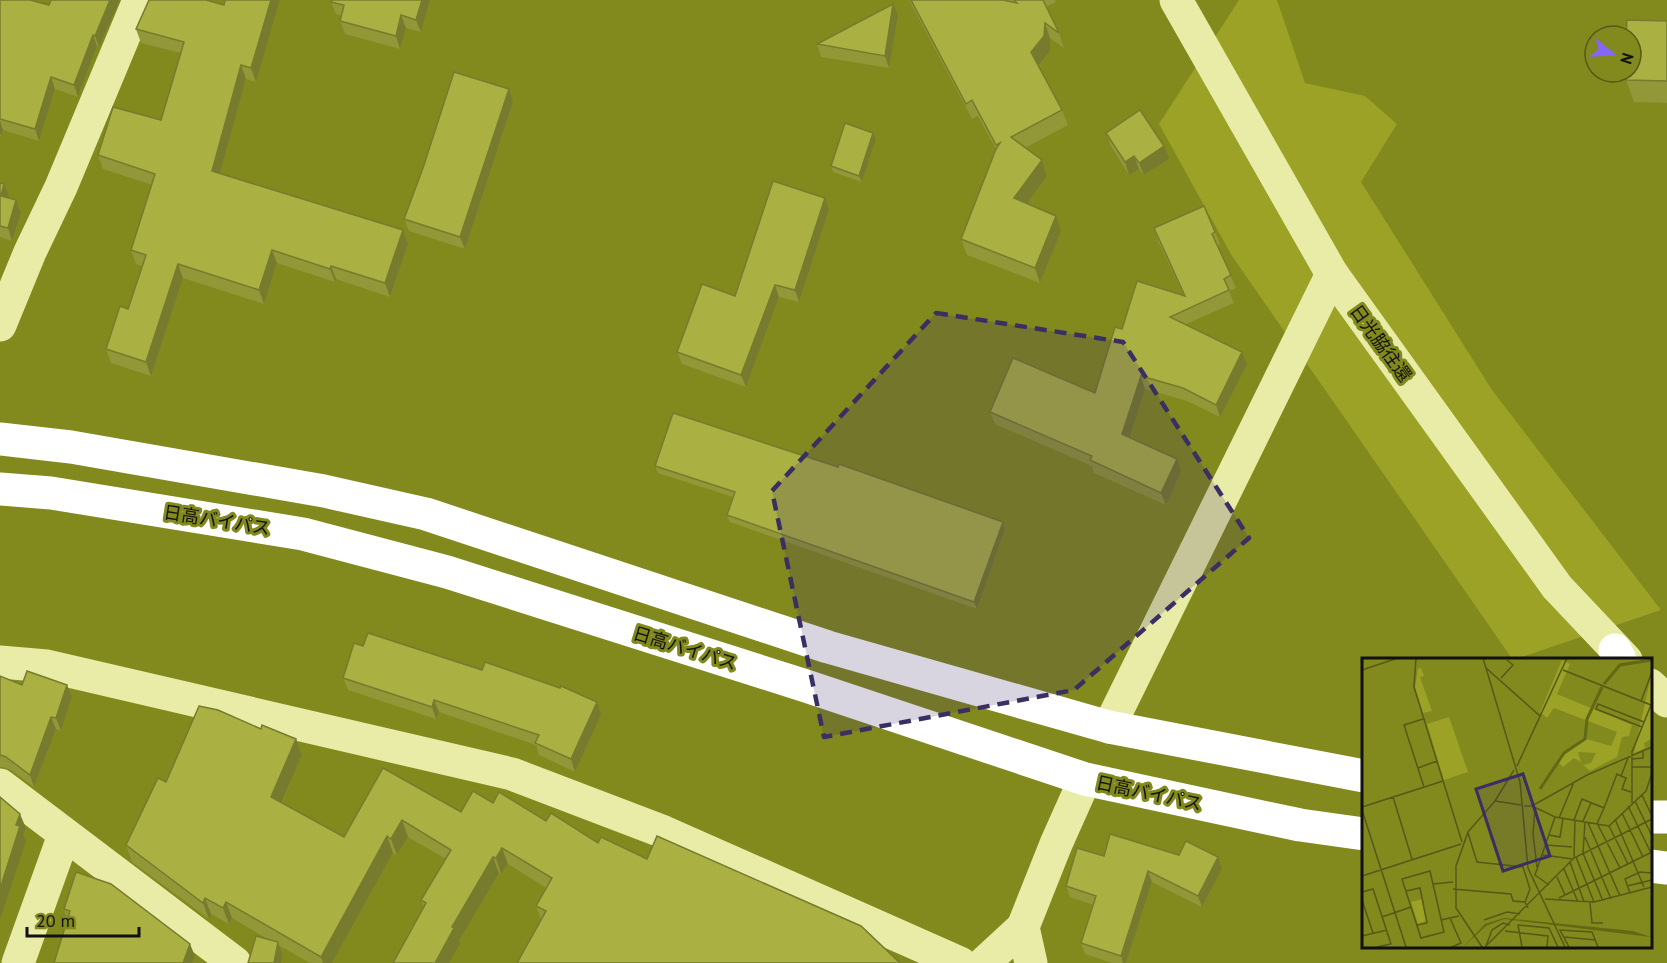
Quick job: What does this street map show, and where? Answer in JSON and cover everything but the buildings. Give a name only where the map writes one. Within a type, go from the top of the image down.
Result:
[{"type":"highway","points":[[0,439],[71,447],[324,491],[426,514],[828,647],[1109,727],[1362,776]]},
{"type":"highway","name":"日高バイパス","points":[[0,489],[51,493],[303,534],[425,566],[806,686],[1085,779],[1300,825],[1362,834]]},
{"type":"highway","points":[[1652,866],[1667,868]]},
{"type":"street","points":[[0,326],[139,0]]},
{"type":"street","name":"日光脇往還","points":[[1176,0],[1332,274],[1557,587],[1620,657]]},
{"type":"street","points":[[1109,727],[1332,274]]},
{"type":"street","points":[[0,662],[47,666],[512,774],[664,832],[960,963]]},
{"type":"street","points":[[1652,687],[1667,701]]},
{"type":"street","points":[[984,963],[1023,927],[1085,779]]},
{"type":"street","points":[[0,785],[230,961]]},
{"type":"street","points":[[18,963],[64,835]]},
{"type":"street","points":[[1023,927],[1031,963]]},
{"type":"highlighted area","points":[[936,313],[1123,342],[1249,538],[1074,690],[824,737],[772,491]]},
{"type":"shaded area","points":[[1239,0],[1277,0],[1305,83],[1365,96],[1397,124],[1361,182],[1492,390],[1661,610],[1519,658],[1512,658],[1232,256],[1159,124]]}]
